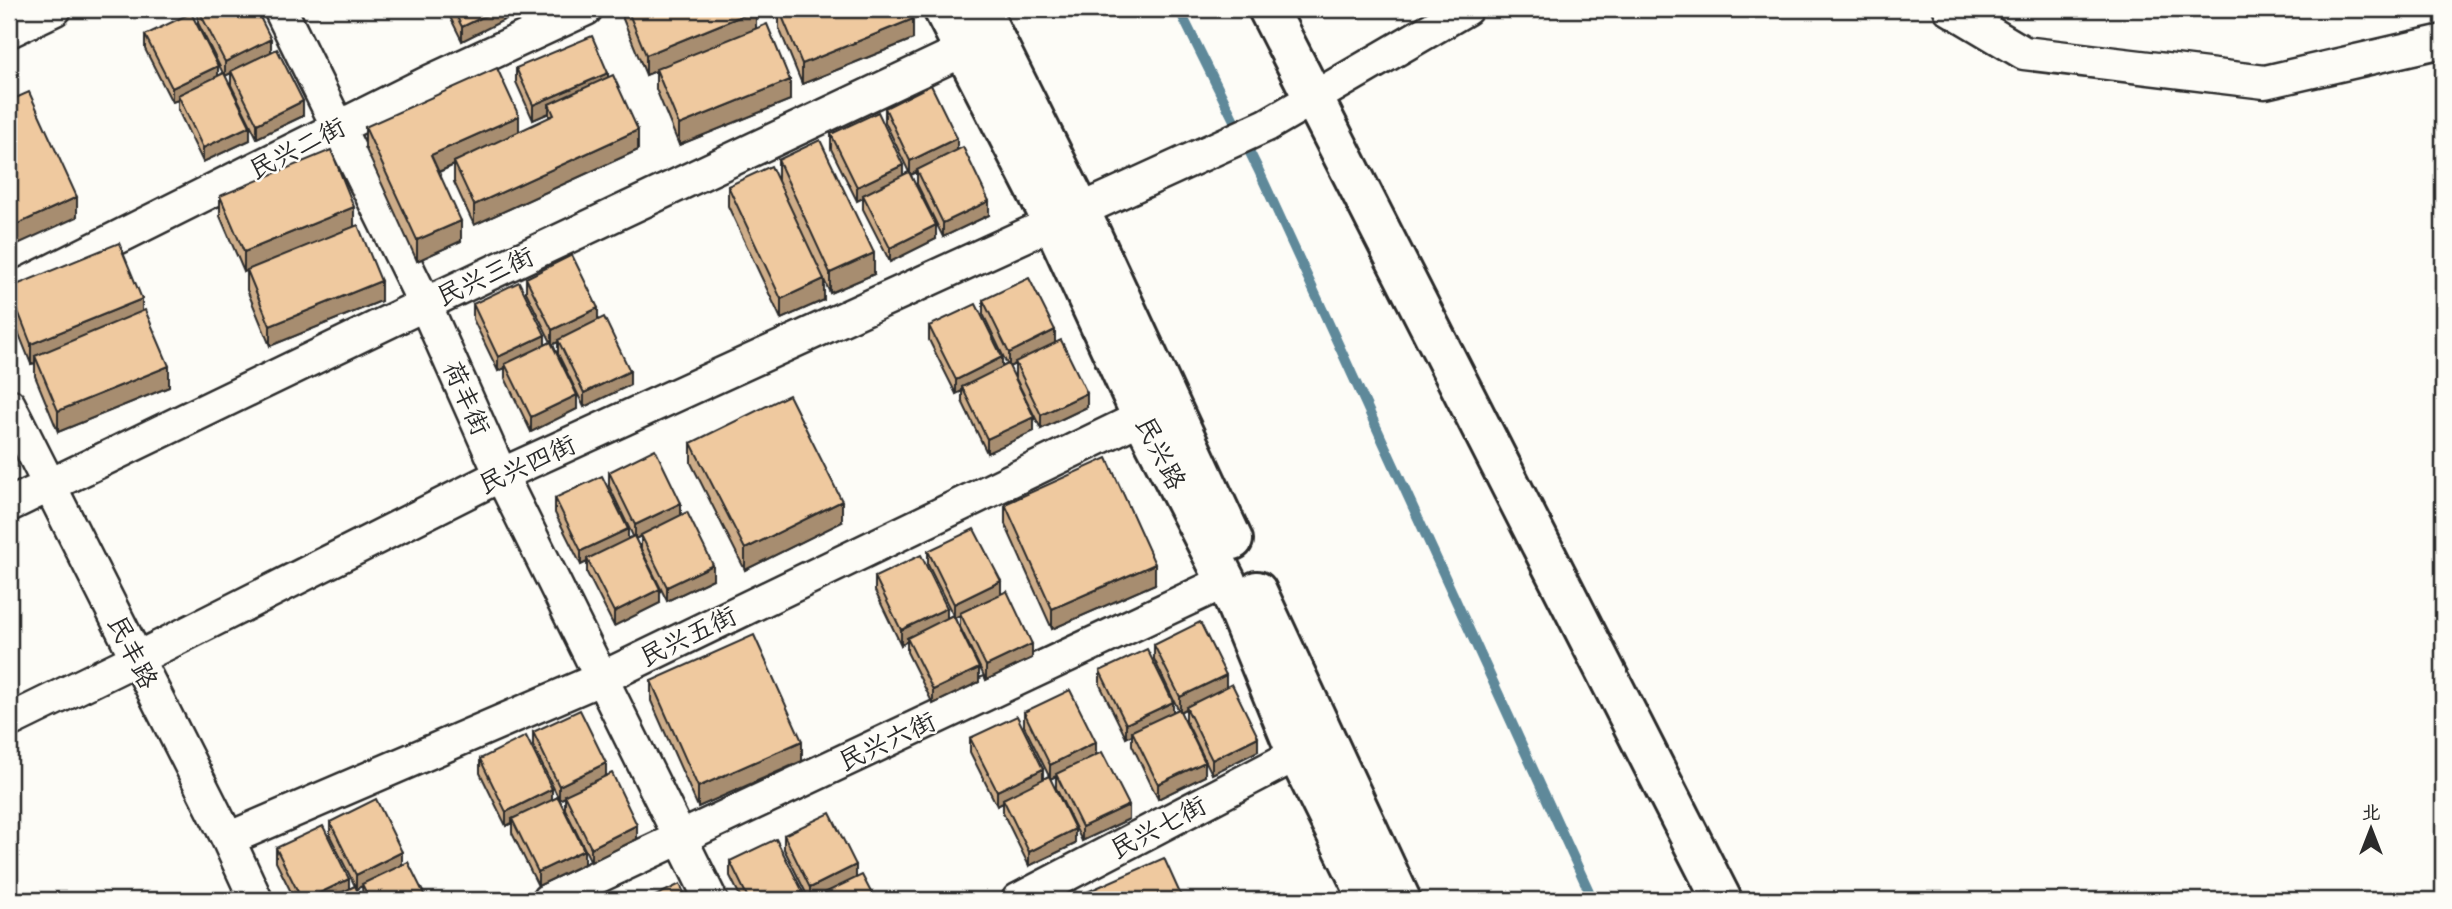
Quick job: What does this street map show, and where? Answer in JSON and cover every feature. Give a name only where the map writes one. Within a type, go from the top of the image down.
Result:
[{"type":"street","points":[[9,30],[55,9]]},
{"type":"street","name":"荷丰街","points":[[280,9],[425,304],[501,475],[711,900]]},
{"type":"street","name":"民兴二街","points":[[9,292],[431,81],[586,9]]},
{"type":"street","name":"民兴路","points":[[943,9],[964,50],[1066,216],[1401,900]]},
{"type":"street","name":"民兴路","points":[[980,9],[1066,216],[1142,417],[1226,581],[1297,754],[1369,900]]},
{"type":"street","points":[[1268,9],[1723,900]]},
{"type":"street","name":"民兴四街","points":[[9,720],[501,475],[1267,125],[1466,9]]},
{"type":"street","points":[[1950,9],[2024,53],[2265,82],[2443,41]]},
{"type":"street","name":"民兴三街","points":[[9,505],[425,304],[964,50]]},
{"type":"street","name":"民丰路","points":[[9,405],[228,839],[256,900]]},
{"type":"street","name":"民兴五街","points":[[228,839],[602,678],[1142,417]]},
{"type":"street","name":"民兴六街","points":[[548,900],[1226,581]]},
{"type":"street","name":"民兴七街","points":[[1018,900],[1297,754]]},
{"type":"building","points":[[198,9],[256,9],[271,39],[225,62]]},
{"type":"building","points":[[453,9],[499,9],[462,27]]},
{"type":"building","points":[[627,9],[756,9],[756,10],[646,55]]},
{"type":"building","points":[[779,9],[908,9],[913,19],[802,64]]},
{"type":"building","points":[[191,13],[218,66],[172,88],[145,35]]},
{"type":"building","points":[[767,24],[790,80],[679,125],[656,69]]},
{"type":"building","points":[[592,36],[608,73],[533,105],[516,68]]},
{"type":"building","points":[[277,49],[303,101],[257,124],[231,71]]},
{"type":"building","points":[[497,68],[519,116],[431,155],[461,221],[417,240],[365,127]]},
{"type":"building","points":[[224,73],[250,126],[203,148],[178,95]]},
{"type":"building","points":[[613,75],[638,130],[474,205],[454,162],[554,115],[549,104]]},
{"type":"building","points":[[931,85],[957,138],[910,161],[885,108]]},
{"type":"building","points":[[29,92],[77,197],[9,228],[9,101]]},
{"type":"building","points":[[878,112],[903,165],[857,187],[831,134]]},
{"type":"building","points":[[820,140],[874,253],[830,273],[778,160]]},
{"type":"building","points":[[963,147],[989,201],[943,223],[917,170]]},
{"type":"building","points":[[331,150],[354,207],[244,252],[220,196]]},
{"type":"building","points":[[771,166],[824,279],[781,299],[728,186]]},
{"type":"building","points":[[909,172],[936,225],[890,248],[863,195]]},
{"type":"building","points":[[358,225],[381,281],[270,326],[247,270]]},
{"type":"building","points":[[119,243],[142,299],[31,344],[9,288]]},
{"type":"building","points":[[572,255],[598,308],[552,330],[526,278]]},
{"type":"building","points":[[1029,278],[1055,330],[1009,353],[983,300]]},
{"type":"building","points":[[519,282],[545,335],[498,357],[473,304]]},
{"type":"building","points":[[976,304],[1002,357],[956,380],[929,326]]},
{"type":"building","points":[[145,310],[169,366],[58,411],[35,356]]},
{"type":"building","points":[[604,317],[630,371],[584,393],[558,340]]},
{"type":"building","points":[[1061,340],[1087,393],[1041,415],[1015,362]]},
{"type":"building","points":[[551,342],[577,395],[531,417],[505,364]]},
{"type":"building","points":[[1008,364],[1034,417],[987,439],[962,387]]},
{"type":"building","points":[[789,395],[842,501],[745,549],[691,443]]},
{"type":"building","points":[[655,449],[681,503],[635,525],[609,472]]},
{"type":"building","points":[[1107,458],[1155,564],[1052,609],[1005,504]]},
{"type":"building","points":[[602,476],[628,529],[581,551],[555,498]]},
{"type":"building","points":[[687,512],[713,565],[667,587],[641,535]]},
{"type":"building","points":[[974,529],[1001,581],[954,604],[928,551]]},
{"type":"building","points":[[634,536],[660,589],[614,612],[587,559]]},
{"type":"building","points":[[921,555],[947,608],[901,630],[875,577]]},
{"type":"building","points":[[1007,591],[1032,644],[986,666],[960,613]]},
{"type":"building","points":[[953,615],[979,668],[933,690],[907,638]]},
{"type":"building","points":[[1200,622],[1226,675],[1180,697],[1154,645]]},
{"type":"building","points":[[754,635],[802,741],[698,787],[651,681]]},
{"type":"building","points":[[1147,649],[1173,702],[1126,724],[1100,671]]},
{"type":"building","points":[[1232,684],[1258,737],[1212,760],[1186,707]]},
{"type":"building","points":[[1070,690],[1096,742],[1050,765],[1024,712]]},
{"type":"building","points":[[1179,709],[1205,762],[1158,784],[1132,731]]},
{"type":"building","points":[[580,710],[606,763],[559,786],[533,732]]},
{"type":"building","points":[[1017,716],[1043,769],[997,791],[970,738]]},
{"type":"building","points":[[526,736],[552,789],[506,812],[480,759]]},
{"type":"building","points":[[1102,752],[1129,805],[1082,827],[1056,774]]},
{"type":"building","points":[[612,773],[637,825],[591,848],[565,795]]},
{"type":"building","points":[[1049,776],[1075,829],[1029,852],[1003,799]]},
{"type":"building","points":[[558,797],[584,850],[538,872],[512,819]]},
{"type":"building","points":[[376,799],[402,852],[356,875],[330,822]]},
{"type":"building","points":[[830,813],[856,865],[810,888],[784,835]]},
{"type":"building","points":[[323,826],[349,879],[302,900],[276,848]]},
{"type":"building","points":[[776,839],[803,892],[786,900],[749,900],[730,861]]},
{"type":"building","points":[[1164,858],[1183,900],[1069,900]]},
{"type":"building","points":[[408,862],[427,900],[370,900],[362,884]]},
{"type":"building","points":[[862,875],[875,900],[817,900],[816,897]]},
{"type":"building","points":[[680,884],[687,900],[647,900]]},
{"type":"building","points":[[355,886],[362,900],[326,900]]},
{"type":"waterway","points":[[1179,9],[1258,169],[1593,900]]}]
